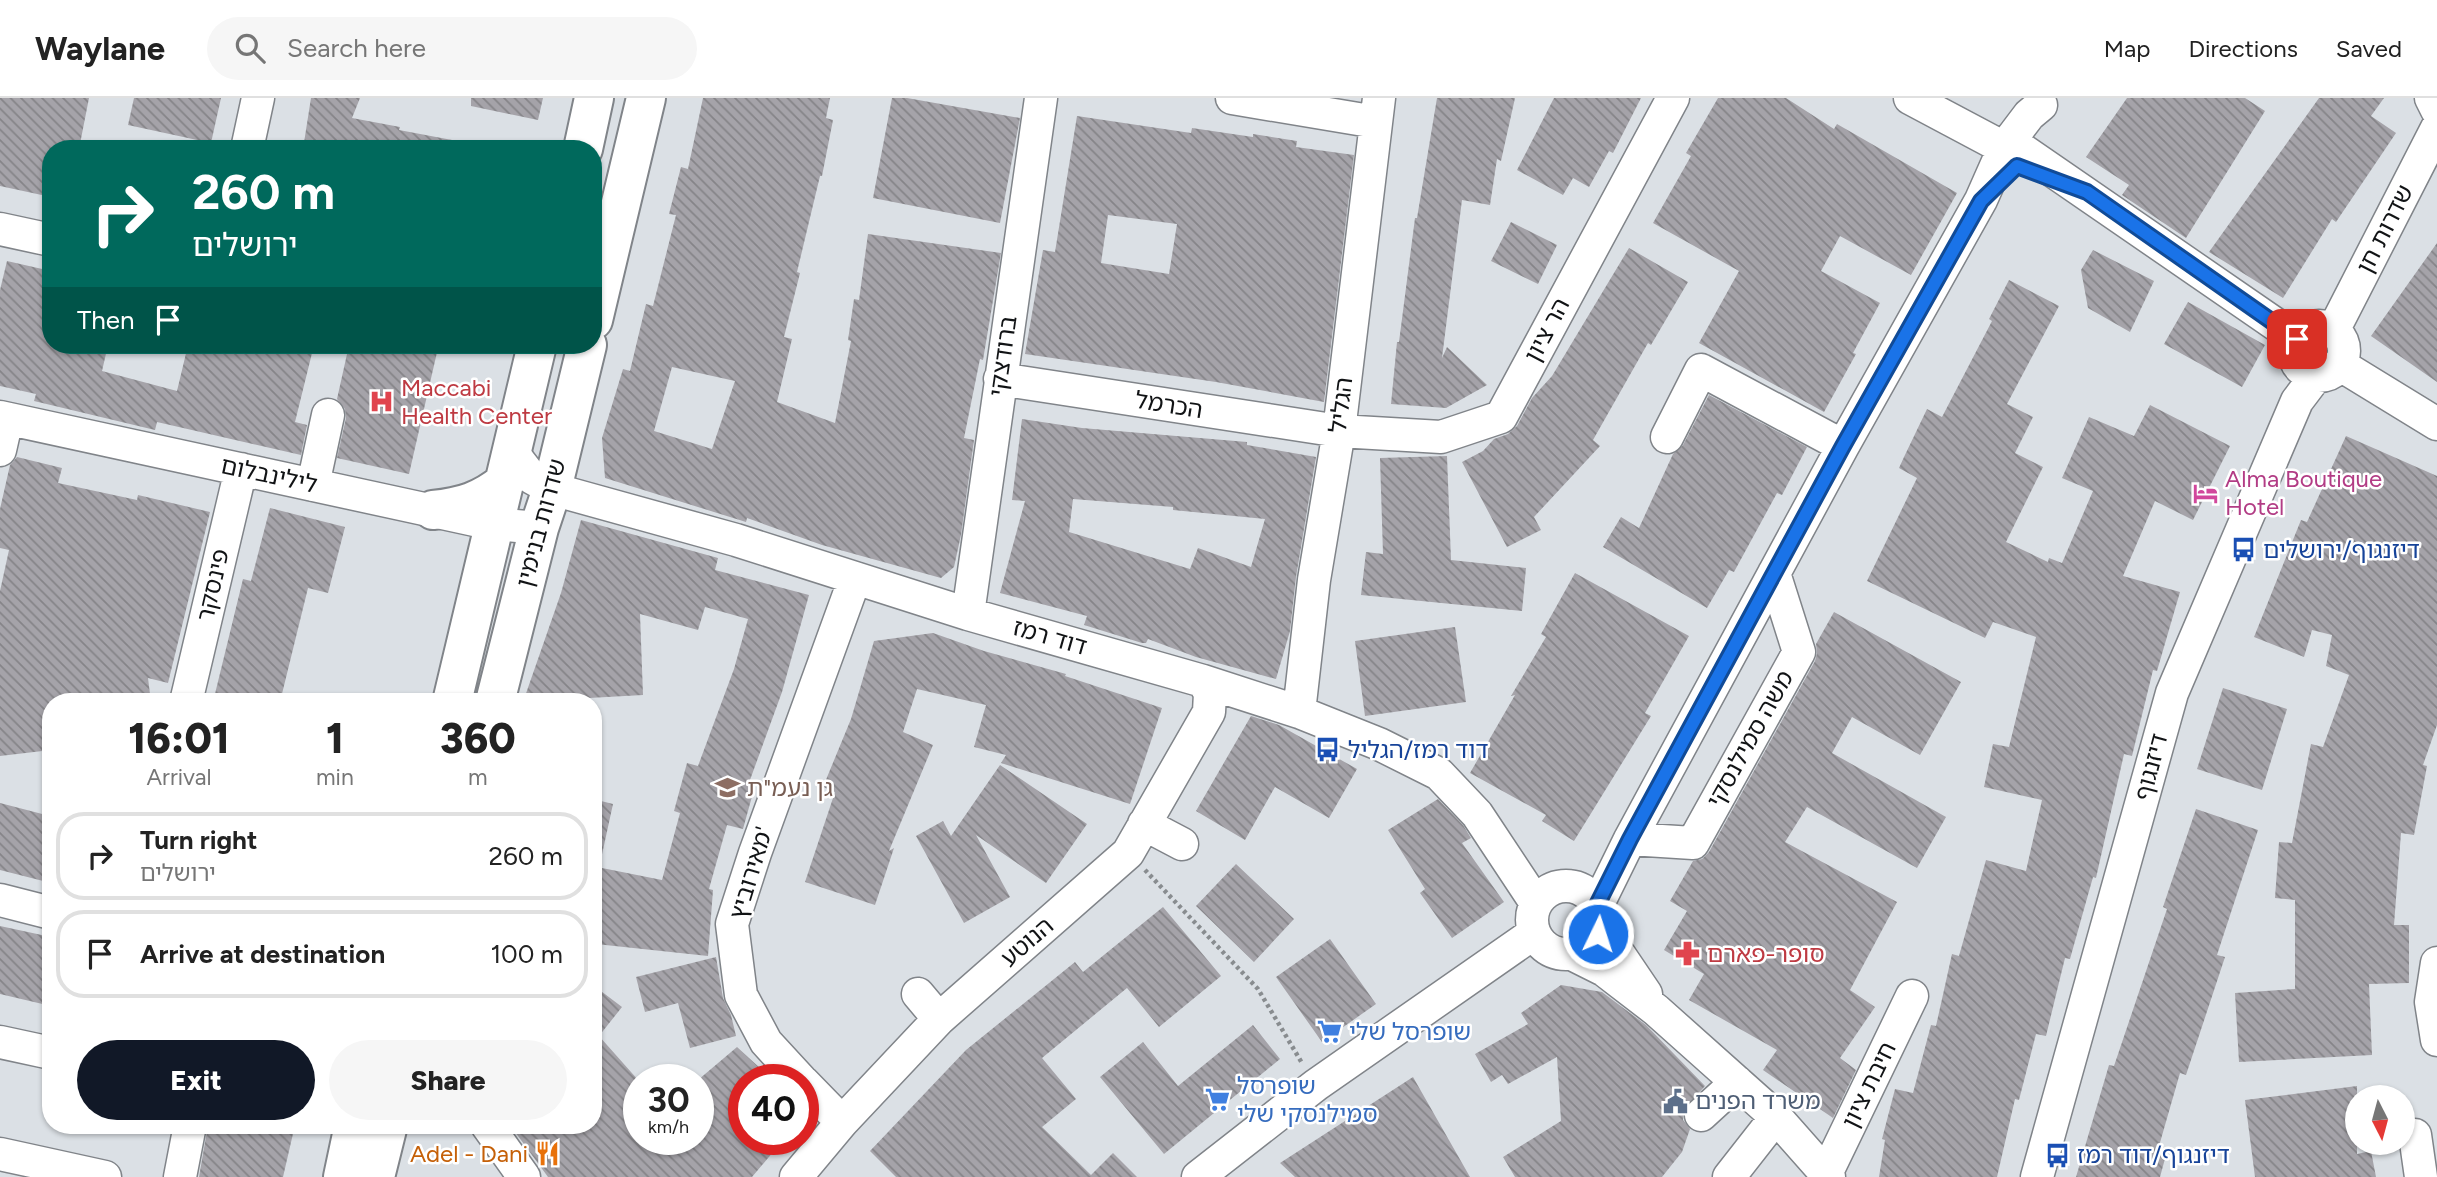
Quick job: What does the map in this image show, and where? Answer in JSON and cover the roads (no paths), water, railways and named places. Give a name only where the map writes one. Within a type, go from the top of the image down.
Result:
[{"type":"main road","points":[[585,140],[594,98]]},
{"type":"main road","points":[[602,282],[646,98]]},
{"type":"main road","name":"שדרות בנימין","points":[[454,693],[534,354]]},
{"type":"main road","name":"שדרות בנימין","points":[[497,693],[585,354]]},
{"type":"main road","points":[[433,510],[472,503],[490,495],[508,467]]},
{"type":"main road","points":[[343,1177],[352,1134]]},
{"type":"main road","points":[[374,1177],[386,1134]]},
{"type":"street","points":[[249,140],[258,98]]},
{"type":"street","name":"ברודצקי","points":[[968,614],[1041,98]]},
{"type":"street","points":[[1232,98],[1377,110]]},
{"type":"street","name":"הר ציון","points":[[1339,431],[1441,437],[1501,416],[1673,98]]},
{"type":"street","points":[[1910,98],[2087,192],[2297,339]]},
{"type":"street","points":[[2431,98],[2437,110]]},
{"type":"street","points":[[1572,954],[1587,947],[1598,934],[1599,916],[1630,839],[1843,446],[1981,201],[2015,155],[2029,115],[2043,102]]},
{"type":"street","name":"הגליל","points":[[1299,712],[1314,580],[1339,431],[1377,110]]},
{"type":"street","name":"שדרות חן","points":[[2333,331],[2437,128]]},
{"type":"street","points":[[0,229],[42,238]]},
{"type":"street","points":[[2328,370],[2344,353],[2343,344],[2333,331],[2318,326],[2302,332],[2294,346],[2296,362],[2308,373],[2328,370],[2437,425]]},
{"type":"street","points":[[1667,437],[1701,370],[1843,446]]},
{"type":"street","name":"דיזנגוף","points":[[2037,1177],[2172,693],[2297,401],[2328,370]]},
{"type":"street","name":"הכרמל","points":[[1000,379],[1339,431]]},
{"type":"street","points":[[313,485],[328,415]]},
{"type":"street","points":[[0,450],[4,418]]},
{"type":"street","name":"לילינבלום","points":[[4,418],[493,524],[539,528]]},
{"type":"street","name":"דוד רמז","points":[[508,467],[552,489],[736,540],[968,614],[1203,681],[1299,712],[1379,744],[1439,774],[1477,814],[1535,918]]},
{"type":"street","name":"פינסקר","points":[[188,693],[241,469]]},
{"type":"street","name":"משה סמילנסקי","points":[[1630,839],[1693,843],[1799,652],[1774,573]]},
{"type":"street","name":"מאירוביץ'","points":[[786,1064],[766,1042],[741,995],[732,924],[755,853],[855,578]]},
{"type":"street","name":"הנוטע","points":[[796,1177],[842,1122],[939,1019],[1128,853],[1209,712],[1210,693],[1203,681]]},
{"type":"street","points":[[1144,824],[1182,844]]},
{"type":"street","points":[[1218,1172],[1316,1085],[1535,918],[1552,889],[1562,886],[1583,891],[1656,1010]]},
{"type":"street","points":[[0,900],[42,911]]},
{"type":"street","points":[[1535,918],[1549,950],[1572,954],[1604,970],[1656,1010],[1776,1117],[1827,1175]]},
{"type":"street","points":[[2437,964],[2431,1002],[2437,1040]]},
{"type":"street","points":[[918,994],[939,1019]]},
{"type":"street","name":"חיבת ציון","points":[[1827,1175],[1912,996]]},
{"type":"street","points":[[0,1041],[42,1051]]},
{"type":"street","points":[[1701,1115],[1737,1083]]},
{"type":"street","name":"מאירוביץ'","points":[[819,1098],[842,1122]]},
{"type":"street","points":[[1729,1177],[1776,1117]]},
{"type":"street","points":[[180,1177],[188,1134]]},
{"type":"street","points":[[325,1177],[334,1134]]},
{"type":"street","points":[[493,1134],[524,1177]]},
{"type":"street","points":[[2415,1135],[2421,1177]]},
{"type":"street","points":[[0,1154],[105,1177]]},
{"type":"place","name":"Maccabi Health Center","points":[[381,402]]},
{"type":"place","name":"Alma Boutique Hotel","points":[[2205,493]]},
{"type":"place","name":"דיזנגוף/ירושלים","points":[[2243,550]]},
{"type":"place","name":"דוד רמז/הגליל","points":[[1328,750]]},
{"type":"place","name":"גן נעמ\"ת","points":[[727,788]]},
{"type":"place","name":"סופר-פארם","points":[[1687,954]]},
{"type":"place","name":"שופרסל שלי","points":[[1329,1032]]},
{"type":"place","name":"שופרסל סמילנסקי שלי","points":[[1217,1100]]},
{"type":"place","name":"משרד הפנים","points":[[1675,1101]]},
{"type":"place","name":"Adel - Dani","points":[[548,1154]]},
{"type":"place","name":"דיזנגוף/דוד רמז","points":[[2057,1155]]}]
